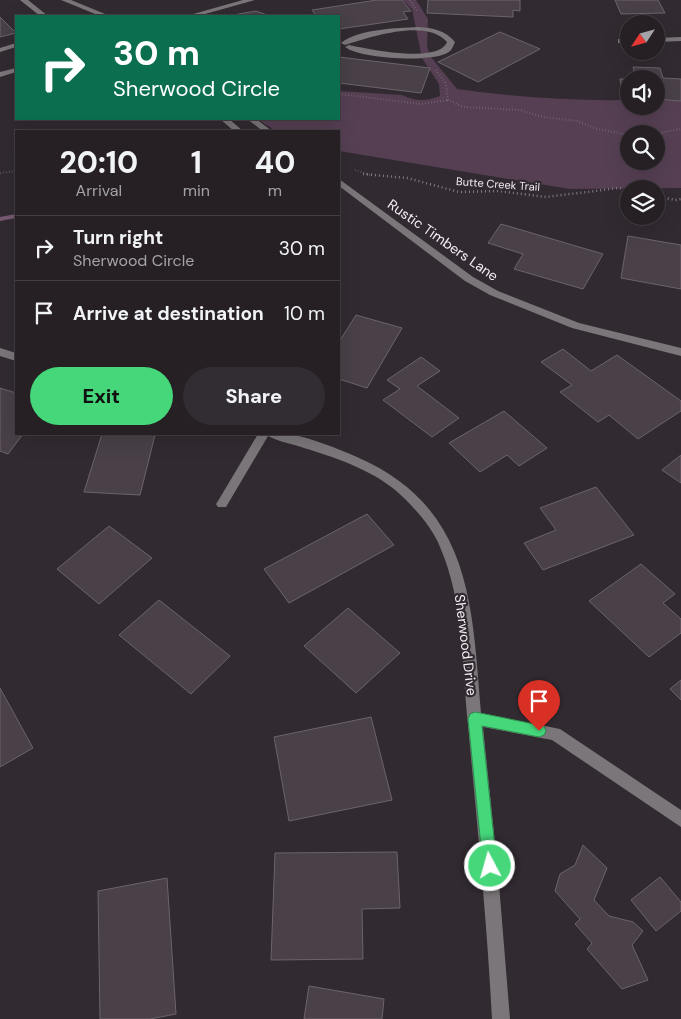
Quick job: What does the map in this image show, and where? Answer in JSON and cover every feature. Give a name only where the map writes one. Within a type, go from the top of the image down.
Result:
[{"type":"street","points":[[24,0],[43,15]]},
{"type":"street","points":[[65,0],[103,15]]},
{"type":"street","points":[[194,15],[251,0]]},
{"type":"street","points":[[422,29],[442,33],[450,38],[451,42],[449,48],[443,52],[402,55],[344,44],[356,37],[422,29]]},
{"type":"street","points":[[665,40],[681,39]]},
{"type":"street","points":[[0,50],[15,45]]},
{"type":"street","points":[[0,75],[15,70]]},
{"type":"street","points":[[225,120],[238,130]]},
{"type":"street","points":[[252,120],[267,130]]},
{"type":"street","name":"Rustic Timbers Lane","points":[[340,183],[469,279],[494,293],[576,326],[681,352]]},
{"type":"street","points":[[0,352],[15,358]]},
{"type":"street","points":[[222,504],[263,435]]},
{"type":"street","name":"Sherwood Drive","points":[[276,435],[343,457],[390,479],[413,500],[437,528],[452,557],[462,603],[475,719],[496,921],[501,1019]]},
{"type":"street","points":[[475,719],[555,734],[681,819]]},
{"type":"path","points":[[410,0],[420,14],[422,29]]},
{"type":"path","points":[[424,54],[445,81],[449,90],[448,100]]},
{"type":"path","points":[[340,94],[368,95],[422,104],[436,104],[448,100],[463,107],[520,110],[543,117],[578,121],[597,129],[620,133]]},
{"type":"path","points":[[665,132],[681,129]]},
{"type":"path","name":"Butte Creek Trail","points":[[348,166],[365,175],[408,178],[459,192],[498,191],[546,197],[620,188]]},
{"type":"path","points":[[0,173],[15,171]]},
{"type":"path","points":[[665,198],[681,199]]},
{"type":"shaded area","points":[[403,0],[416,0],[428,19],[427,47],[431,57],[457,89],[543,98],[620,100],[620,115],[665,115],[665,100],[681,100],[681,188],[665,188],[665,180],[620,180],[620,189],[570,189],[340,151],[340,130],[274,130],[259,120],[340,120],[340,91],[402,95],[421,100],[440,96],[439,84],[422,58],[412,9]]},
{"type":"building","points":[[377,0],[402,0],[411,11],[403,12],[408,19],[340,29],[340,15],[315,15],[312,10]]},
{"type":"building","points":[[428,0],[520,0],[520,11],[513,10],[513,17],[427,13]]},
{"type":"building","points":[[615,0],[658,0],[665,13],[621,14]]},
{"type":"building","points":[[256,11],[267,15],[233,15]]},
{"type":"building","points":[[0,17],[15,33],[0,37]]},
{"type":"building","points":[[500,32],[540,49],[478,82],[438,62]]},
{"type":"building","points":[[340,57],[430,68],[421,93],[340,83]]},
{"type":"building","points":[[633,67],[660,68],[661,70],[634,70]]},
{"type":"building","points":[[665,78],[681,79],[681,101],[665,100]]},
{"type":"building","points":[[501,224],[603,254],[583,289],[514,269],[523,254],[488,243]]},
{"type":"building","points":[[628,236],[681,245],[681,289],[621,278]]},
{"type":"building","points":[[356,315],[402,328],[367,388],[340,379],[340,340]]},
{"type":"building","points":[[563,349],[591,371],[617,355],[681,401],[681,411],[638,439],[609,415],[598,422],[560,392],[572,385],[541,362]]},
{"type":"building","points":[[421,357],[440,371],[417,386],[459,418],[432,437],[383,400],[400,389],[387,380]]},
{"type":"building","points":[[0,388],[15,393],[15,435],[22,435],[8,454],[0,451]]},
{"type":"building","points":[[504,411],[547,448],[519,466],[507,455],[480,472],[449,443]]},
{"type":"building","points":[[102,435],[155,435],[140,495],[84,492]]},
{"type":"building","points":[[681,455],[681,483],[662,470]]},
{"type":"building","points":[[596,487],[634,535],[543,570],[524,543],[556,530],[540,508]]},
{"type":"building","points":[[367,514],[394,545],[289,603],[264,569]]},
{"type":"building","points":[[109,526],[152,558],[99,604],[57,569]]},
{"type":"building","points":[[641,564],[675,594],[663,603],[681,619],[681,633],[649,657],[589,601]]},
{"type":"building","points":[[159,600],[230,656],[191,694],[119,635]]},
{"type":"building","points":[[348,608],[400,653],[356,693],[304,646]]},
{"type":"building","points":[[681,680],[681,700],[670,689]]},
{"type":"building","points":[[0,688],[33,748],[0,767]]},
{"type":"building","points":[[371,717],[392,800],[289,821],[274,737]]},
{"type":"building","points":[[583,845],[607,868],[594,900],[609,916],[633,922],[643,931],[632,945],[648,980],[622,989],[587,949],[592,943],[575,924],[580,919],[555,891],[560,874],[575,865]]},
{"type":"building","points":[[397,852],[400,908],[362,909],[363,959],[271,960],[275,853]]},
{"type":"building","points":[[660,877],[681,902],[681,911],[656,931],[631,900]]},
{"type":"building","points":[[167,878],[176,1014],[150,1019],[100,1019],[98,891]]},
{"type":"building","points":[[309,986],[384,999],[382,1019],[304,1019]]},
{"type":"waterway","points":[[0,219],[15,216]]},
{"type":"route","points":[[490,866],[475,719],[539,731]]}]
